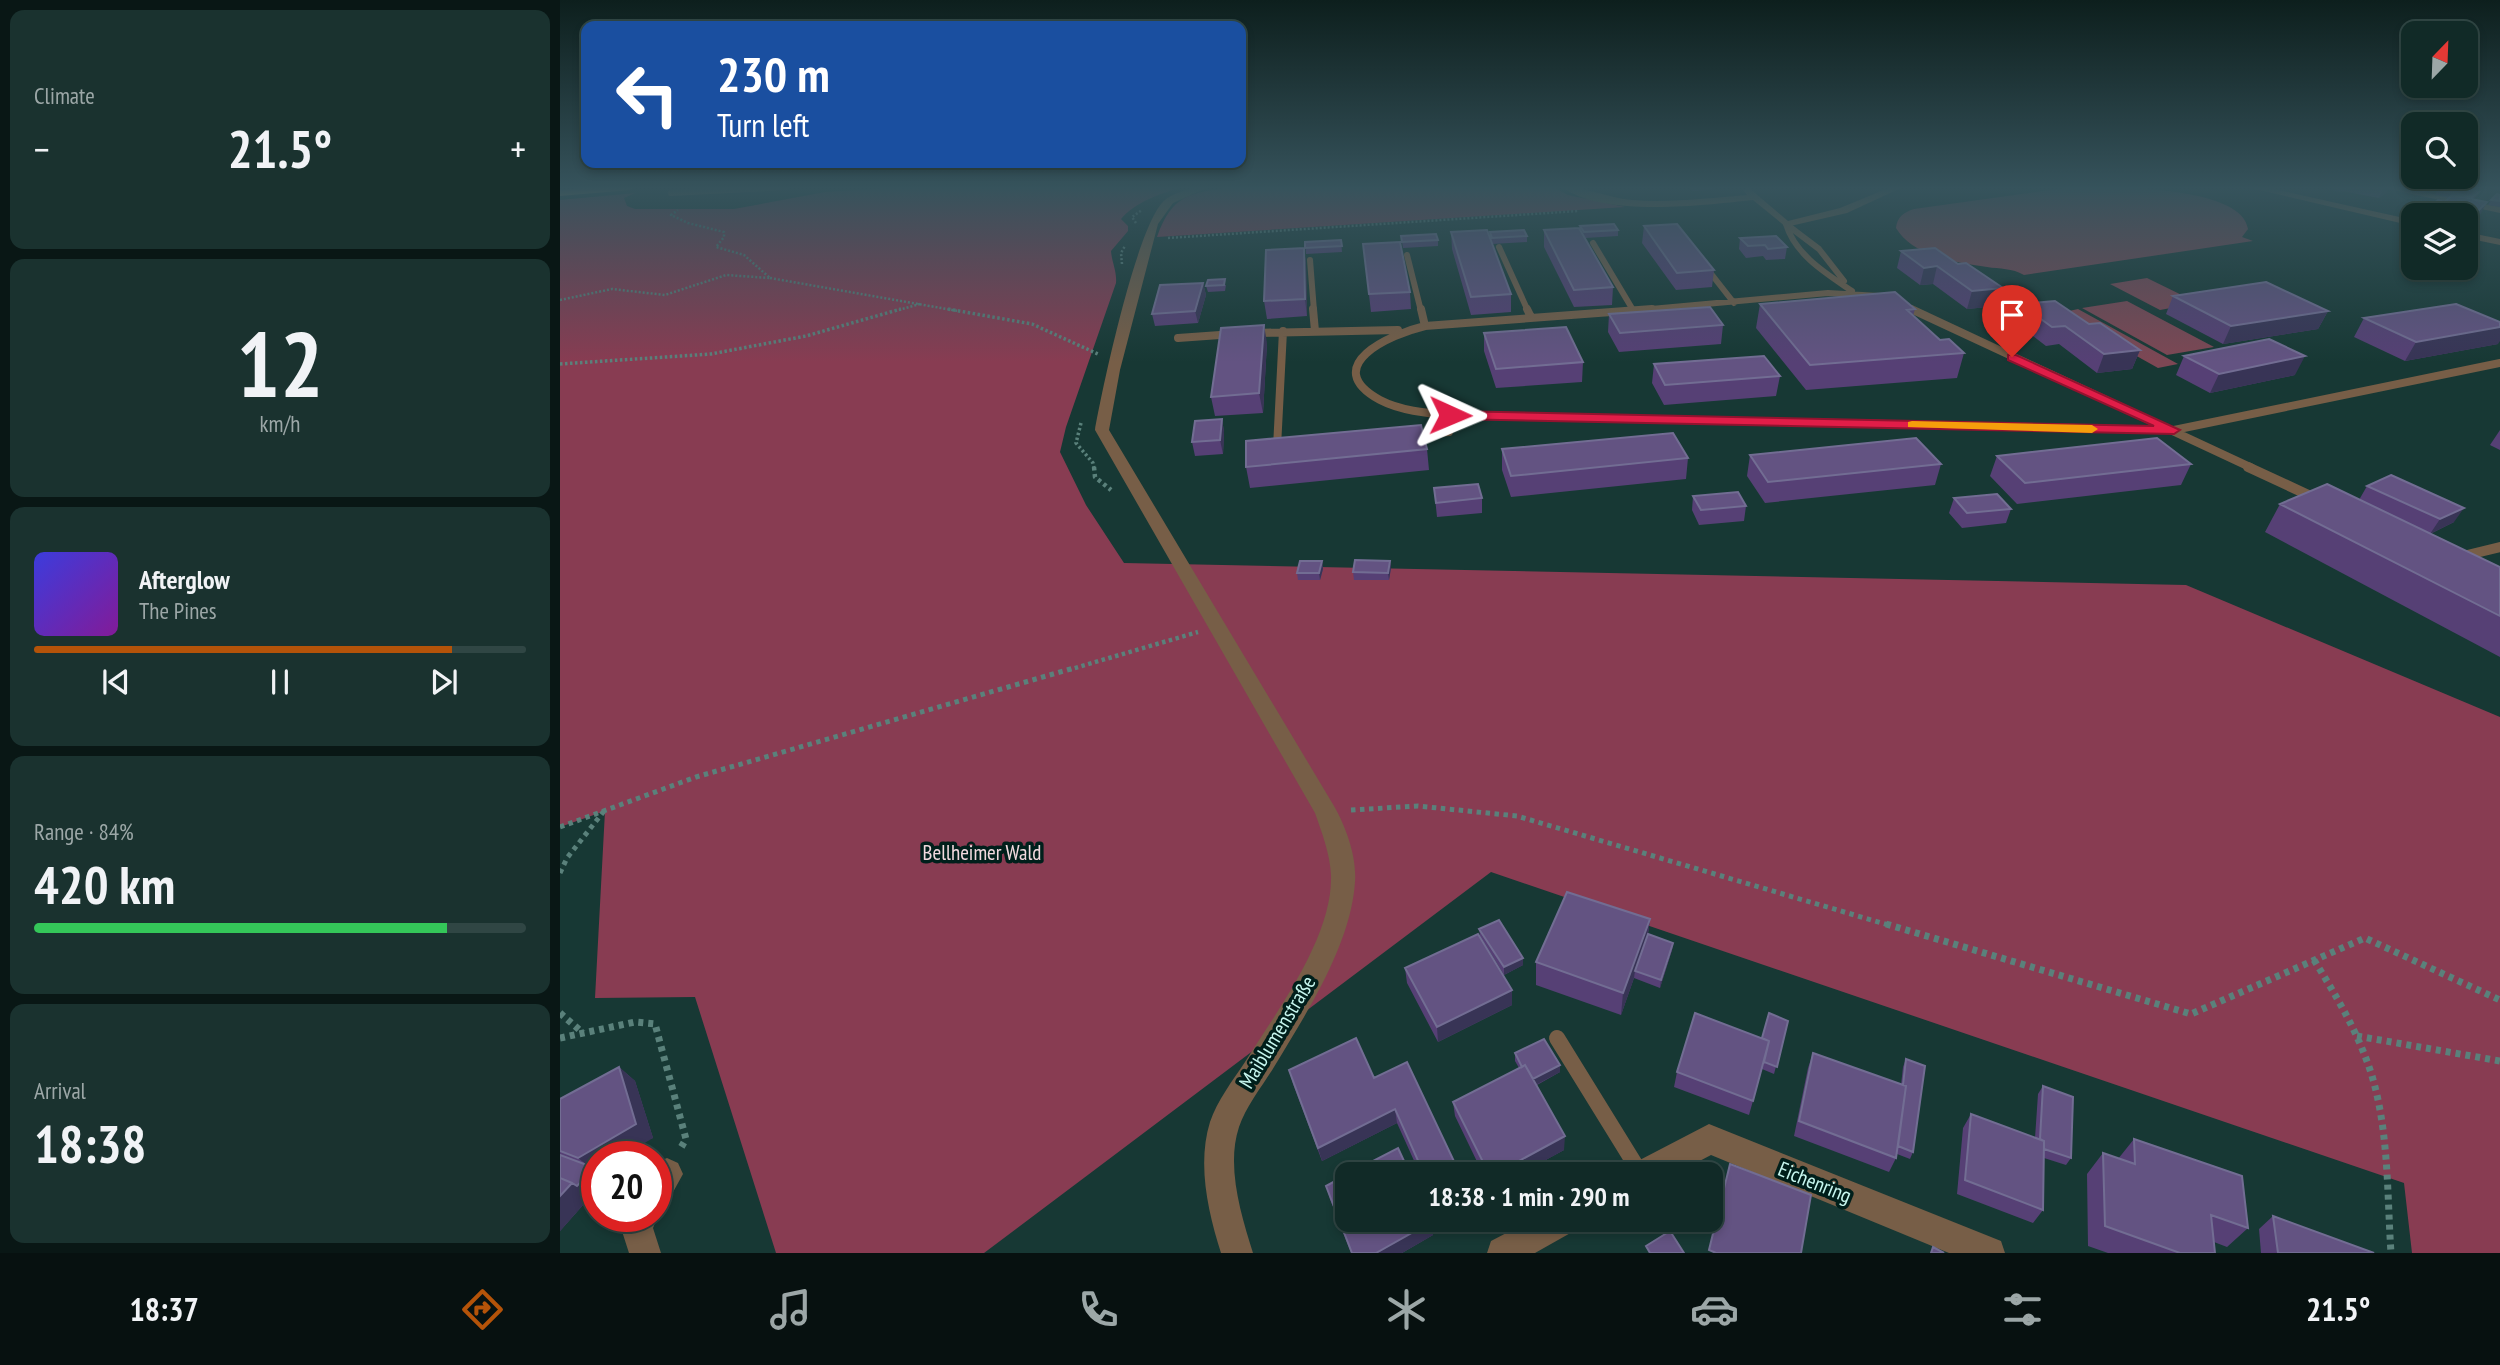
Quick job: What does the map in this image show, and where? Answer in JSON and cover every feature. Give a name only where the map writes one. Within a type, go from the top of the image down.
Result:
[{"type":"street","name":"Maiblumenstraße","points":[[1147,245],[1102,421],[1105,438],[1326,812],[1341,858],[1343,882],[1339,907],[1317,966],[1224,1122],[1219,1147],[1219,1171],[1229,1229],[1237,1253]]},
{"type":"street","name":"Eichenring","points":[[1666,1162],[1709,1139],[1989,1253]]},
{"type":"street","points":[[638,1232],[645,1253]]},
{"type":"street","points":[[1503,1253],[1541,1232]]},
{"type":"lane","points":[[1594,245],[1633,310]]},
{"type":"lane","points":[[1798,245],[1826,273],[1852,291]]},
{"type":"lane","points":[[1814,245],[1852,291]]},
{"type":"lane","points":[[1500,247],[1531,317]]},
{"type":"lane","points":[[1408,255],[1425,326]]},
{"type":"lane","points":[[1699,259],[1734,303]]},
{"type":"lane","points":[[1310,260],[1315,331]]},
{"type":"lane","points":[[1886,298],[1852,291],[1734,303],[1425,326],[1389,336],[1361,356],[1356,368],[1359,382],[1370,394],[1414,411],[1450,415],[2174,430],[2500,363]]},
{"type":"lane","points":[[1898,303],[2323,502]]},
{"type":"lane","points":[[1178,338],[1283,331],[1405,330]]},
{"type":"lane","points":[[1283,331],[1277,447],[1290,446]]},
{"type":"lane","points":[[1396,436],[1449,432],[1450,415]]},
{"type":"lane","points":[[2445,561],[2500,547]]},
{"type":"lane","name":"Eichenring","points":[[1557,1038],[1635,1162]]},
{"type":"path","points":[[717,245],[744,256],[770,278]]},
{"type":"path","points":[[560,300],[612,289],[665,295],[726,275],[770,278],[1032,324],[1104,356],[1118,356]]},
{"type":"path","points":[[560,364],[711,354],[806,336],[920,303]]},
{"type":"path","points":[[560,827],[696,777],[1205,630]]},
{"type":"path","points":[[1326,812],[1418,806],[1517,816],[2191,1014],[2365,939],[2500,1000]]},
{"type":"path","points":[[560,873],[567,858],[605,811]]},
{"type":"path","points":[[2314,960],[2356,1036],[2376,1092],[2385,1160],[2391,1253]]},
{"type":"path","points":[[560,1013],[583,1032]]},
{"type":"path","points":[[560,1038],[635,1021],[655,1024],[686,1139],[672,1165]]},
{"type":"path","points":[[2356,1036],[2500,1061]]},
{"type":"shaded area","points":[[1914,245],[2223,245],[2024,275],[1924,252]]},
{"type":"shaded area","points":[[2147,278],[2198,303],[2160,310],[2110,284]]},
{"type":"shaded area","points":[[2127,301],[2214,347],[2167,355],[2082,308]]},
{"type":"shaded area","points":[[2078,309],[2178,364],[2158,368],[2060,313]]},
{"type":"green space","name":"Bellheimer Wald","points":[[560,245],[1116,245],[1111,251],[1116,283],[1066,427],[1060,452],[1086,505],[1124,563],[2186,585],[2500,717],[2500,1253],[2412,1253],[2404,1183],[1491,872],[984,1253],[776,1253],[695,997],[595,998],[605,811],[560,827]]},
{"type":"building","points":[[1305,245],[1342,246],[1305,248]]},
{"type":"building","points":[[1363,245],[1401,245],[1410,292],[1369,294]]},
{"type":"building","points":[[1455,245],[1493,245],[1511,294],[1471,297]]},
{"type":"building","points":[[1552,245],[1589,245],[1613,287],[1574,290]]},
{"type":"building","points":[[1658,245],[1694,245],[1714,270],[1677,273]]},
{"type":"building","points":[[1765,245],[1787,247],[1768,249]]},
{"type":"building","points":[[1304,248],[1305,299],[1264,301],[1266,250]]},
{"type":"building","points":[[1935,248],[1958,264],[1966,263],[2003,288],[1972,291],[1937,266],[1924,268],[1901,251]]},
{"type":"building","points":[[1225,279],[1224,285],[1206,286],[1208,280]]},
{"type":"building","points":[[2266,282],[2328,311],[2231,326],[2173,296]]},
{"type":"building","points":[[1203,283],[1195,311],[1152,314],[1160,285]]},
{"type":"building","points":[[1895,292],[1915,309],[1907,310],[1940,340],[1949,339],[1964,353],[1810,365],[1760,304]]},
{"type":"building","points":[[2055,301],[2089,324],[2100,323],[2140,350],[2104,354],[2065,326],[2052,327],[2020,304]]},
{"type":"building","points":[[2456,304],[2500,322],[2500,327],[2416,342],[2364,318]]},
{"type":"building","points":[[1710,307],[1723,325],[1620,333],[1609,314]]},
{"type":"building","points":[[1264,325],[1259,393],[1211,397],[1221,328]]},
{"type":"building","points":[[1566,327],[1583,362],[1496,369],[1484,333]]},
{"type":"building","points":[[2269,339],[2305,356],[2219,374],[2184,356]]},
{"type":"building","points":[[1764,356],[1780,376],[1665,385],[1654,364]]},
{"type":"building","points":[[1222,419],[1220,440],[1192,442],[1195,421]]},
{"type":"building","points":[[1421,425],[1427,449],[1246,467],[1246,441]]},
{"type":"building","points":[[1673,433],[1688,458],[1511,476],[1502,449]]},
{"type":"building","points":[[1916,438],[1941,464],[1768,482],[1750,455]]},
{"type":"building","points":[[2157,438],[2191,464],[2025,483],[1997,456]]},
{"type":"building","points":[[2391,475],[2464,508],[2440,519],[2367,486]]},
{"type":"building","points":[[1478,484],[1482,498],[1436,503],[1434,488]]},
{"type":"building","points":[[2327,484],[2500,567],[2500,616],[2280,504]]},
{"type":"building","points":[[1738,492],[1746,506],[1701,510],[1693,496]]},
{"type":"building","points":[[1997,494],[2011,509],[1967,513],[1954,498]]},
{"type":"building","points":[[1355,560],[1390,561],[1388,573],[1353,572]]},
{"type":"building","points":[[1300,561],[1322,561],[1319,573],[1297,573]]},
{"type":"building","points":[[1567,892],[1650,919],[1623,993],[1536,962]]},
{"type":"building","points":[[1499,920],[1523,958],[1504,967],[1479,929]]},
{"type":"building","points":[[1478,934],[1512,990],[1437,1027],[1405,968]]},
{"type":"building","points":[[1648,934],[1673,943],[1661,980],[1635,971]]},
{"type":"building","points":[[1695,1013],[1769,1041],[1753,1101],[1677,1072]]},
{"type":"building","points":[[1769,1013],[1788,1021],[1777,1067],[1764,1062],[1769,1041],[1762,1038]]},
{"type":"building","points":[[1356,1038],[1374,1078],[1407,1062],[1454,1162],[1419,1162],[1395,1109],[1318,1148],[1289,1070]]},
{"type":"building","points":[[1544,1039],[1560,1065],[1533,1079],[1525,1065],[1522,1067],[1515,1053]]},
{"type":"building","points":[[1813,1053],[1906,1086],[1896,1158],[1799,1121]]},
{"type":"building","points":[[1906,1059],[1925,1066],[1913,1152],[1898,1146],[1906,1086],[1903,1085]]},
{"type":"building","points":[[1525,1065],[1565,1136],[1517,1162],[1483,1162],[1453,1102]]},
{"type":"building","points":[[619,1067],[636,1124],[607,1141],[581,1141],[581,1156],[578,1158],[560,1151],[560,1099]]},
{"type":"building","points":[[2043,1086],[2073,1097],[2071,1158],[2044,1149],[2044,1141],[2040,1139]]},
{"type":"building","points":[[1971,1114],[2044,1141],[2043,1210],[1965,1180]]},
{"type":"building","points":[[2134,1139],[2242,1176],[2248,1228],[2211,1215],[2215,1253],[2180,1253],[2105,1226],[2103,1153],[2135,1164]]},
{"type":"building","points":[[1398,1148],[1404,1162],[1371,1162]]},
{"type":"building","points":[[560,1155],[581,1163],[581,1182],[577,1186],[560,1178]]},
{"type":"building","points":[[1730,1164],[1811,1195],[1801,1253],[1716,1253],[1709,1250],[1713,1232],[1723,1232],[1723,1193]]},
{"type":"building","points":[[560,1178],[572,1183],[560,1196]]},
{"type":"building","points":[[1335,1181],[1335,1209],[1326,1186]]},
{"type":"building","points":[[2273,1216],[2374,1253],[2278,1253]]},
{"type":"building","points":[[1344,1232],[1413,1232],[1376,1253],[1352,1253]]},
{"type":"building","points":[[1671,1232],[1684,1253],[1650,1253],[1646,1246]]},
{"type":"building","points":[[1933,1247],[1944,1253],[1931,1253]]},
{"type":"slow traffic","points":[[1912,425],[2092,429]]},
{"type":"route","points":[[1450,415],[2174,430],[2012,357]]}]
